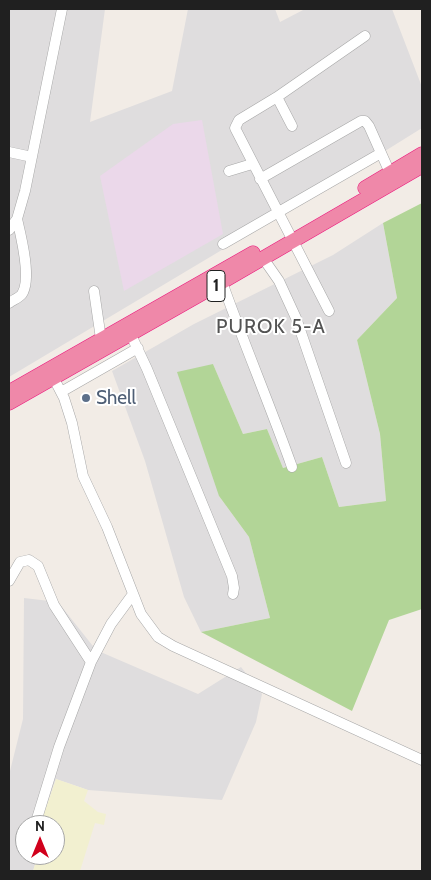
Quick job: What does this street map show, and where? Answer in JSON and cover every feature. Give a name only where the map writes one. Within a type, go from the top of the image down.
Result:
[{"type":"highway","name":"1","points":[[9,392],[131,335],[263,258],[290,237],[422,154]]},
{"type":"highway","name":"1","points":[[9,403],[101,339],[422,166]]},
{"type":"street","points":[[9,230],[17,219],[32,157],[62,9]]},
{"type":"street","points":[[329,311],[235,128],[239,120],[277,97],[365,36]]},
{"type":"street","points":[[277,97],[292,126]]},
{"type":"street","points":[[260,179],[361,121],[365,121],[370,126],[390,173]]},
{"type":"street","points":[[9,152],[32,157]]},
{"type":"street","points":[[223,244],[381,153]]},
{"type":"street","points":[[229,171],[252,164]]},
{"type":"street","points":[[9,303],[18,298],[25,286],[22,241],[17,219]]},
{"type":"street","points":[[263,258],[279,281],[292,309],[326,401],[346,463]]},
{"type":"street","points":[[222,282],[292,467]]},
{"type":"street","points":[[94,291],[101,339]]},
{"type":"street","points":[[131,335],[232,576],[233,594]]},
{"type":"street","points":[[61,392],[138,348]]},
{"type":"street","points":[[51,373],[61,392],[72,423],[83,476],[107,527],[141,614],[158,636],[173,646],[422,760]]},
{"type":"street","points":[[9,582],[20,562],[29,560],[38,566],[54,605],[91,662]]},
{"type":"street","points":[[38,815],[59,747],[91,662],[111,624],[133,594]]},
{"type":"shaded area","points":[[9,9],[105,9],[90,122],[172,91],[188,9],[275,9],[280,22],[305,9],[392,9],[422,87],[422,128],[324,189],[9,377]]},
{"type":"shaded area","points":[[202,120],[223,234],[124,291],[100,176],[173,124]]},
{"type":"shaded area","points":[[383,223],[397,298],[357,340],[380,434],[386,501],[339,507],[322,457],[283,468],[267,429],[243,434],[213,364],[219,496],[249,537],[270,618],[201,632],[184,597],[145,461],[112,371],[194,324],[333,255]]},
{"type":"shaded area","points":[[24,598],[58,602],[96,650],[198,694],[241,667],[262,694],[256,722],[222,800],[88,790],[56,779],[43,815],[15,815],[15,865],[35,865],[33,871],[9,871],[9,775],[23,719]]},
{"type":"shaded area","points":[[56,779],[88,790],[84,801],[98,812],[106,814],[104,825],[95,823],[80,871],[33,871],[35,865],[65,865],[65,815],[43,815]]},
{"type":"green space","points":[[422,203],[422,609],[389,620],[352,711],[201,632],[270,618],[249,537],[219,496],[177,372],[213,364],[243,434],[267,429],[283,468],[322,457],[339,507],[386,501],[380,434],[357,340],[397,298],[383,223]]},
{"type":"place","name":"Shell","points":[[86,398]]},
{"type":"district","name":"PUROK 5-A","points":[[271,327]]}]
